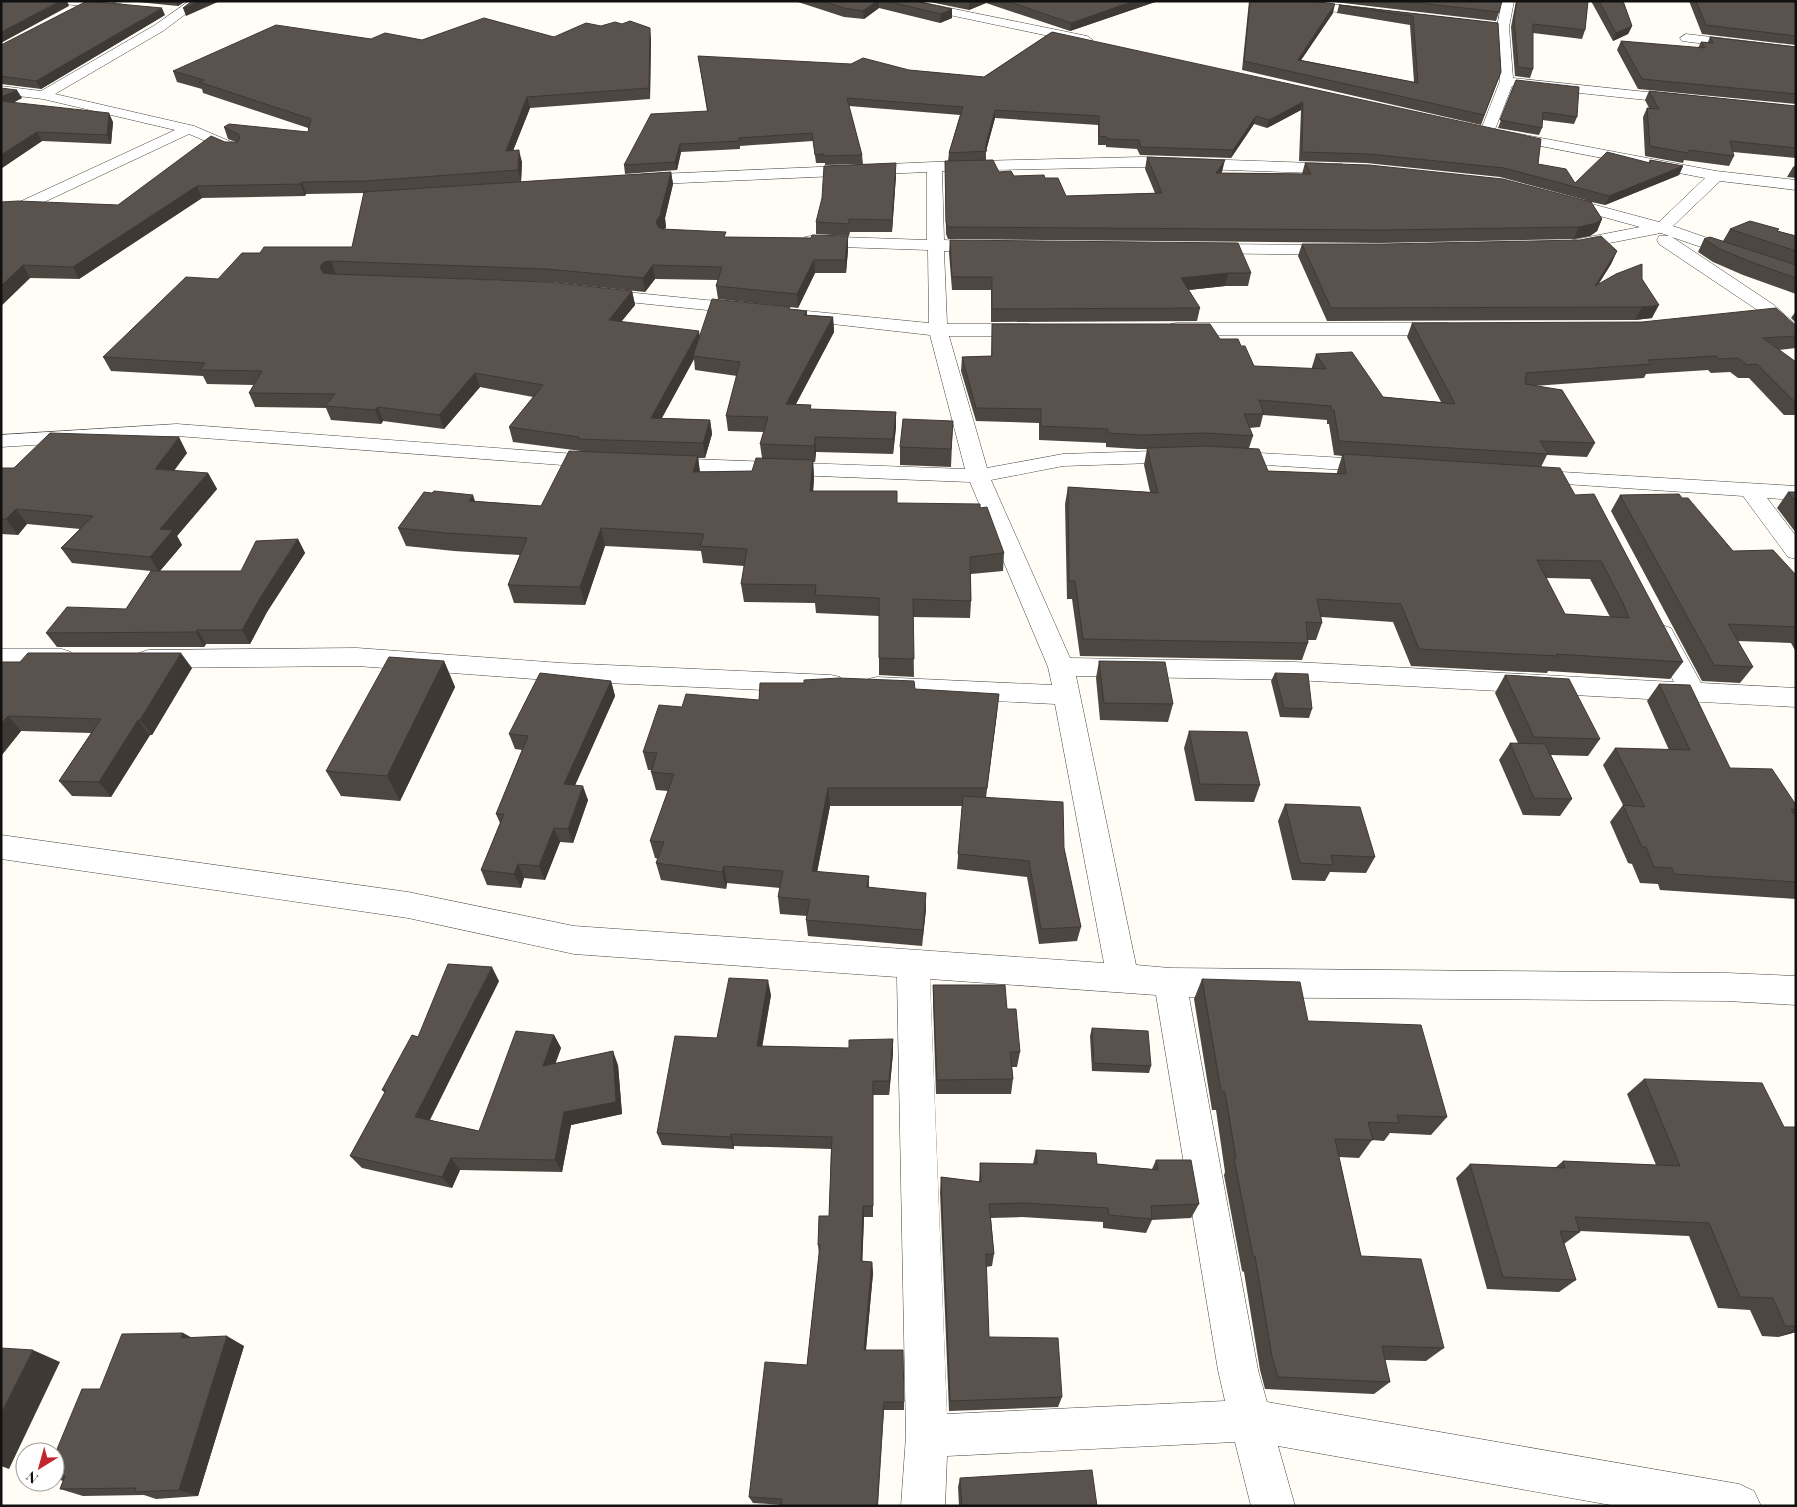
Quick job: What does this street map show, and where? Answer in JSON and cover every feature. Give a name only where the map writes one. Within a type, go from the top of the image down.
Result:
[{"type":"street","points":[[64,1],[136,7]]},
{"type":"street","points":[[43,95],[159,28],[197,1]]},
{"type":"street","points":[[897,1],[1098,43]]},
{"type":"street","points":[[1275,1],[1330,5],[1386,14]]},
{"type":"street","points":[[1508,1],[1498,27],[1507,81],[1482,131],[1716,176],[1796,185]]},
{"type":"street","points":[[68,14],[88,3]]},
{"type":"street","points":[[164,9],[182,12]]},
{"type":"street","points":[[1686,38],[1796,51]]},
{"type":"street","points":[[1507,81],[1701,102]]},
{"type":"street","points":[[1,90],[43,95],[189,129],[236,149]]},
{"type":"street","points":[[1,208],[18,209],[189,129]]},
{"type":"street","points":[[624,180],[934,167],[1142,162],[1356,169]]},
{"type":"street","points":[[934,167],[938,330],[978,476],[1061,666],[1123,979]]},
{"type":"street","points":[[1555,246],[1574,246],[1657,229],[1716,176]]},
{"type":"street","points":[[1548,197],[1657,229],[1796,274]]},
{"type":"street","points":[[1657,229],[1768,309],[1796,335]]},
{"type":"street","points":[[797,240],[1005,247]]},
{"type":"street","points":[[1182,248],[1350,250]]},
{"type":"street","points":[[579,292],[763,311]]},
{"type":"street","points":[[1740,314],[1768,309]]},
{"type":"street","points":[[782,313],[938,330],[1046,330]]},
{"type":"street","points":[[1154,329],[1469,329]]},
{"type":"street","points":[[1,441],[177,430],[576,461],[978,476],[1063,460],[1203,455],[1402,468]]},
{"type":"street","points":[[1512,475],[1796,493]]},
{"type":"street","points":[[1581,479],[1595,505]]},
{"type":"street","points":[[1750,490],[1796,552]]},
{"type":"street","points":[[1653,616],[1693,693]]},
{"type":"street","points":[[124,658],[357,657],[561,672],[1066,695]]},
{"type":"street","points":[[1,658],[86,658]]},
{"type":"street","points":[[1061,666],[1294,671],[1796,698]]},
{"type":"street","points":[[1,847],[408,905],[574,940],[1170,982],[1727,986],[1796,991]]},
{"type":"street","points":[[913,964],[927,1436],[923,1506]]},
{"type":"street","points":[[1170,982],[1238,1370],[1273,1506]]},
{"type":"street","points":[[927,1436],[1252,1420],[1738,1506]]},
{"type":"building","points":[[1,1],[60,1],[1,32]]},
{"type":"building","points":[[87,1],[162,8],[36,81],[1,76],[1,45]]},
{"type":"building","points":[[192,1],[199,1],[183,8]]},
{"type":"building","points":[[822,1],[877,1],[863,11],[844,8]]},
{"type":"building","points":[[886,1],[915,1],[952,9],[941,14]]},
{"type":"building","points":[[1007,1],[1134,1],[1071,23]]},
{"type":"building","points":[[1250,1],[1310,1],[1335,4],[1298,60],[1418,83],[1413,16],[1339,5],[1498,23],[1501,72],[1484,115],[1244,61]]},
{"type":"building","points":[[1402,1],[1502,1],[1499,12]]},
{"type":"building","points":[[1517,1],[1588,1],[1585,30],[1533,24],[1533,69],[1518,67],[1514,18]]},
{"type":"building","points":[[1599,1],[1623,1],[1632,26],[1616,33]]},
{"type":"building","points":[[1696,1],[1796,1],[1796,36],[1706,25]]},
{"type":"building","points":[[484,18],[554,37],[586,23],[601,26],[615,22],[622,24],[630,21],[650,28],[649,88],[527,97],[506,151],[519,150],[518,170],[367,181],[197,186],[73,267],[23,265],[1,286],[1,202],[118,205],[211,136],[225,142],[238,142],[240,137],[238,134],[224,127],[229,124],[308,132],[311,119],[199,82],[204,80],[173,71],[276,25],[371,39],[385,33],[422,40]]},
{"type":"building","points":[[1052,32],[1541,139],[1538,164],[1566,169],[1575,183],[1607,152],[1650,163],[1650,160],[1683,166],[1609,196],[1504,168],[1369,154],[1302,152],[1303,102],[1269,120],[1256,116],[1233,150],[1141,147],[1139,140],[1107,139],[1107,137],[1099,136],[1099,116],[995,110],[985,148],[987,151],[949,153],[963,107],[847,98],[862,155],[815,155],[812,133],[739,138],[739,141],[680,144],[675,162],[624,165],[651,114],[708,111],[698,56],[851,64],[863,58],[909,70],[984,77]]},
{"type":"building","points":[[1710,37],[1796,47],[1796,94],[1642,79],[1621,41],[1705,48],[1701,42],[1713,43]]},
{"type":"building","points":[[1516,80],[1579,87],[1577,117],[1543,112],[1542,128],[1500,120]]},
{"type":"building","points":[[1,88],[17,90],[1,97]]},
{"type":"building","points":[[1649,91],[1796,106],[1796,148],[1730,141],[1734,156],[1689,150],[1688,153],[1650,146],[1647,108],[1659,109]]},
{"type":"building","points":[[1,101],[109,113],[107,135],[37,132],[1,155]]},
{"type":"building","points":[[1147,157],[1225,160],[1216,173],[1311,174],[1305,163],[1369,165],[1503,179],[1591,202],[1602,219],[1596,223],[1579,227],[1384,230],[948,227],[946,222],[945,161],[993,160],[999,172],[1011,171],[1014,176],[1044,175],[1045,178],[1058,178],[1066,196],[1162,193]]},
{"type":"building","points":[[896,163],[892,220],[849,219],[849,224],[816,222],[822,198],[824,166]]},
{"type":"building","points":[[671,172],[660,215],[664,215],[660,216],[656,221],[658,227],[662,229],[726,232],[724,237],[811,238],[812,235],[848,236],[845,260],[814,260],[797,294],[716,286],[722,267],[653,265],[643,278],[547,269],[331,261],[324,262],[320,267],[323,273],[331,274],[547,282],[632,291],[609,320],[699,331],[651,418],[710,420],[703,443],[578,439],[579,437],[509,427],[543,385],[475,373],[439,415],[378,407],[375,410],[325,406],[335,394],[249,393],[262,371],[200,370],[205,363],[103,357],[186,277],[218,279],[242,253],[260,253],[264,247],[352,247],[364,192]]},
{"type":"building","points":[[1750,221],[1796,236],[1796,251],[1730,229]]},
{"type":"building","points":[[1601,236],[1617,251],[1595,286],[1616,274],[1642,264],[1642,279],[1659,305],[1642,307],[1331,308],[1302,244],[1580,240]]},
{"type":"building","points":[[1710,237],[1796,265],[1796,278],[1720,249],[1704,239]]},
{"type":"building","points":[[950,240],[1238,243],[1251,273],[1228,273],[1181,278],[1200,308],[992,309],[992,277],[952,277]]},
{"type":"building","points":[[712,299],[790,307],[789,309],[807,311],[804,315],[833,317],[786,404],[811,405],[810,409],[896,412],[893,439],[815,437],[814,446],[760,444],[768,417],[726,416],[740,362],[693,356]]},
{"type":"building","points":[[1776,308],[1796,326],[1796,336],[1763,338],[1796,362],[1796,401],[1757,364],[1747,365],[1738,358],[1719,359],[1716,356],[1648,360],[1651,364],[1526,373],[1525,384],[1562,390],[1595,443],[1540,441],[1548,454],[1339,441],[1334,410],[1331,410],[1331,406],[1259,400],[1264,414],[1244,414],[1253,436],[1206,433],[1141,435],[1108,433],[1108,429],[1041,426],[1041,409],[976,408],[962,357],[992,356],[992,324],[1210,324],[1220,339],[1238,339],[1241,346],[1245,346],[1254,366],[1326,369],[1316,354],[1352,352],[1383,397],[1455,404],[1412,323],[1642,322]]},
{"type":"building","points":[[903,419],[953,421],[951,449],[900,447]]},
{"type":"building","points":[[50,433],[179,437],[155,469],[208,473],[160,529],[173,530],[150,557],[61,548],[93,516],[16,509],[6,519],[1,519],[1,468],[14,468]]},
{"type":"building","points":[[1207,446],[1259,449],[1268,471],[1346,474],[1343,454],[1560,468],[1575,495],[1594,494],[1683,662],[1556,654],[1558,656],[1419,649],[1401,604],[1317,599],[1322,623],[1306,622],[1308,643],[1083,639],[1075,581],[1069,581],[1068,487],[1158,493],[1147,448]],"holes":[[[1537,560],[1601,561],[1629,618],[1565,614]]]},
{"type":"building","points":[[569,451],[698,456],[693,472],[752,471],[756,458],[813,460],[810,491],[897,491],[897,503],[980,504],[980,508],[987,507],[1004,553],[970,557],[971,601],[913,599],[914,659],[879,658],[879,598],[815,595],[816,585],[741,584],[747,549],[700,546],[704,534],[601,528],[580,587],[508,585],[527,538],[398,528],[424,492],[432,493],[434,491],[473,495],[469,501],[541,506]]},
{"type":"building","points":[[1788,492],[1796,492],[1796,502]]},
{"type":"building","points":[[1679,494],[1682,498],[1688,498],[1733,551],[1773,550],[1796,575],[1796,627],[1728,624],[1753,667],[1714,665],[1620,495]]},
{"type":"building","points":[[298,539],[242,630],[46,633],[67,607],[126,609],[151,571],[241,571],[256,541]]},
{"type":"building","points":[[28,653],[181,653],[99,782],[59,781],[101,719],[8,716],[1,724],[1,662],[20,662]]},
{"type":"building","points":[[389,657],[444,661],[387,776],[326,771]]},
{"type":"building","points":[[1099,661],[1165,662],[1173,704],[1104,703]]},
{"type":"building","points":[[540,673],[611,681],[564,784],[583,786],[568,829],[554,828],[539,866],[518,864],[514,874],[481,870],[504,814],[496,814],[528,736],[509,734]]},
{"type":"building","points":[[1275,673],[1308,674],[1312,709],[1284,708]]},
{"type":"building","points":[[1505,675],[1569,679],[1600,739],[1534,737]]},
{"type":"building","points":[[839,678],[914,681],[915,689],[999,694],[987,788],[828,788],[812,871],[869,876],[867,887],[926,893],[923,930],[806,920],[810,900],[778,897],[783,871],[724,866],[722,872],[656,863],[664,842],[650,841],[674,774],[651,772],[657,753],[643,752],[659,705],[682,707],[686,694],[759,700],[760,683],[804,683],[804,680]]},
{"type":"building","points":[[1659,684],[1690,685],[1730,768],[1772,769],[1796,805],[1796,810],[1791,809],[1796,818],[1796,882],[1674,874],[1672,868],[1654,867],[1646,847],[1642,847],[1623,805],[1645,807],[1615,748],[1690,750]]},
{"type":"building","points":[[1189,731],[1247,732],[1260,785],[1200,784]]},
{"type":"building","points":[[1510,743],[1545,744],[1572,799],[1534,798]]},
{"type":"building","points":[[963,796],[1063,802],[1064,848],[1081,927],[1041,929],[1029,861],[958,854]]},
{"type":"building","points":[[1285,804],[1360,807],[1375,857],[1331,855],[1333,865],[1300,863]]},
{"type":"building","points":[[448,964],[492,967],[415,1117],[479,1131],[516,1031],[554,1035],[543,1066],[613,1051],[616,1102],[564,1112],[555,1160],[451,1158],[442,1177],[350,1156],[386,1090],[382,1090],[412,1035],[418,1037]]},
{"type":"building","points":[[729,978],[768,980],[757,1046],[849,1048],[849,1040],[893,1039],[889,1081],[873,1081],[873,1206],[863,1206],[861,1261],[872,1262],[864,1350],[903,1350],[904,1402],[884,1402],[877,1506],[781,1506],[782,1499],[749,1497],[765,1362],[807,1365],[820,1245],[818,1245],[819,1216],[829,1216],[832,1137],[731,1134],[730,1137],[657,1133],[675,1036],[717,1038]]},
{"type":"building","points":[[1202,979],[1300,982],[1308,1021],[1421,1025],[1447,1117],[1397,1115],[1399,1123],[1368,1122],[1373,1140],[1335,1139],[1361,1256],[1421,1259],[1444,1348],[1382,1346],[1390,1382],[1278,1377],[1272,1357],[1255,1256],[1253,1256],[1234,1158],[1236,1158],[1225,1092],[1221,1091]]},
{"type":"building","points":[[933,985],[1005,985],[1007,1009],[1016,1009],[1020,1052],[1010,1052],[1013,1079],[937,1080]]},
{"type":"building","points":[[1092,1028],[1148,1031],[1151,1066],[1094,1063]]},
{"type":"building","points":[[1644,1079],[1762,1083],[1784,1127],[1796,1127],[1796,1326],[1785,1326],[1773,1298],[1740,1297],[1709,1223],[1575,1217],[1580,1232],[1560,1231],[1576,1280],[1503,1277],[1470,1164],[1565,1168],[1563,1161],[1680,1166]]},
{"type":"building","points":[[1036,1150],[1096,1153],[1097,1164],[1158,1170],[1156,1160],[1191,1160],[1199,1204],[1151,1206],[1152,1219],[1109,1215],[1108,1208],[1025,1203],[989,1204],[994,1254],[986,1254],[989,1337],[1058,1338],[1062,1397],[950,1401],[941,1177],[981,1182],[980,1163],[1037,1164]]},
{"type":"building","points":[[183,1333],[181,1338],[227,1336],[179,1490],[135,1492],[136,1488],[65,1489],[65,1442],[60,1442],[82,1389],[100,1389],[122,1334]]},
{"type":"building","points":[[1,1348],[33,1350],[1,1413]]},
{"type":"building","points":[[1092,1470],[1097,1506],[962,1506],[960,1478]]}]
